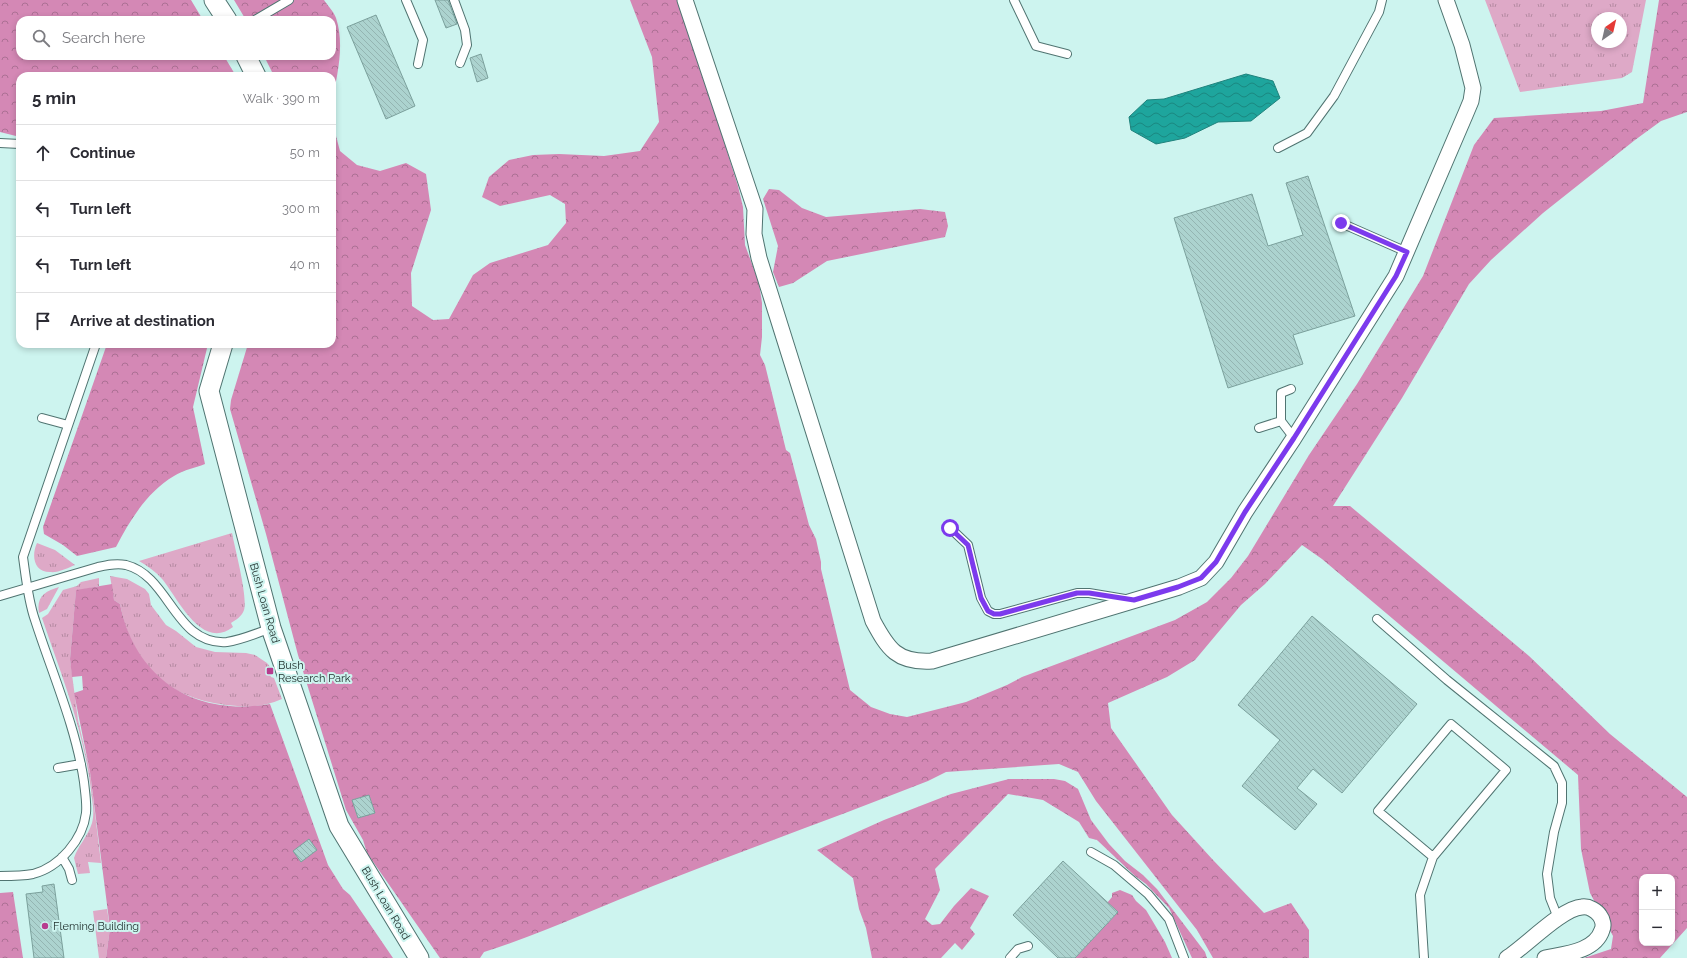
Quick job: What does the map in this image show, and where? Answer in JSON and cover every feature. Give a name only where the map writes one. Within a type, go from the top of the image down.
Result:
[{"type":"street","points":[[214,0],[224,16]]},
{"type":"street","points":[[685,0],[755,209],[754,234],[759,258],[873,621],[884,643],[900,656],[918,662],[932,661],[1178,587],[1201,578],[1216,562],[1245,512],[1294,438],[1396,276],[1471,101],[1473,88],[1462,45],[1446,0]]},
{"type":"street","points":[[248,60],[254,72]]},
{"type":"street","name":"Bush Loan Road","points":[[222,348],[209,391],[271,628],[339,826],[419,958]]},
{"type":"street","points":[[1507,958],[1564,914],[1582,907],[1595,910],[1602,917],[1604,927],[1601,935],[1592,944],[1578,951],[1545,958]]},
{"type":"lane","points":[[262,16],[289,0]]},
{"type":"lane","points":[[454,0],[465,30],[467,44],[460,63]]},
{"type":"lane","points":[[1014,0],[1036,46],[1067,54]]},
{"type":"lane","points":[[1278,148],[1307,133],[1334,96],[1379,12],[1382,0]]},
{"type":"lane","points":[[408,1],[424,40],[418,64]]},
{"type":"lane","points":[[0,143],[16,144]]},
{"type":"lane","points":[[1341,223],[1407,252]]},
{"type":"lane","points":[[0,876],[34,874],[62,857],[77,840],[83,826],[86,812],[81,764],[66,711],[34,617],[27,589],[23,557],[95,348]]},
{"type":"lane","points":[[1291,389],[1280,393],[1280,421],[1294,438]]},
{"type":"lane","points":[[42,418],[68,425]]},
{"type":"lane","points":[[1259,428],[1280,421]]},
{"type":"lane","points":[[950,528],[968,545],[981,598],[988,611],[994,614],[1000,614],[1077,593],[1089,593],[1134,600]]},
{"type":"lane","points":[[0,596],[98,567],[113,564],[126,565],[151,579],[167,599],[180,619],[192,631],[204,638],[227,642],[271,628]]},
{"type":"lane","points":[[1377,619],[1447,680],[1554,766],[1562,783],[1562,803],[1554,832],[1547,874],[1550,898],[1558,918]]},
{"type":"lane","points":[[1424,958],[1420,895],[1433,857],[1506,770],[1451,724],[1378,811],[1433,857]]},
{"type":"lane","points":[[58,768],[81,764]]},
{"type":"lane","points":[[1091,852],[1114,865],[1148,894],[1169,919],[1184,958]]},
{"type":"lane","points":[[62,857],[69,870],[72,880]]},
{"type":"lane","points":[[1010,958],[1018,949],[1028,946]]},
{"type":"green space","points":[[0,0],[191,0],[201,16],[16,16],[16,60],[226,60],[234,72],[16,72],[16,136],[0,132]]},
{"type":"green space","points":[[234,0],[324,0],[335,16],[244,16]]},
{"type":"green space","points":[[630,0],[679,0],[738,186],[743,207],[745,245],[759,283],[762,303],[762,337],[760,355],[765,365],[786,450],[790,453],[809,525],[816,539],[821,569],[850,690],[871,707],[890,714],[907,717],[966,702],[1022,677],[1175,620],[1207,602],[1231,578],[1248,556],[1309,455],[1357,384],[1423,276],[1474,145],[1494,118],[1601,111],[1643,103],[1659,0],[1687,0],[1687,112],[1661,121],[1635,140],[1543,213],[1491,260],[1469,284],[1402,398],[1333,506],[1350,506],[1529,656],[1610,734],[1687,797],[1687,928],[1675,941],[1675,874],[1639,874],[1639,946],[1671,946],[1660,958],[1584,958],[1611,949],[1613,936],[1590,893],[1581,849],[1578,775],[1322,559],[1302,545],[1265,584],[1241,605],[1195,660],[1167,677],[1108,703],[1111,728],[1172,815],[1213,860],[1264,913],[1291,903],[1309,930],[1309,958],[1213,958],[1197,930],[1096,801],[1078,772],[1059,764],[946,772],[928,781],[632,894],[527,937],[484,952],[480,958],[440,958],[367,853],[363,840],[346,810],[298,655],[266,534],[230,409],[231,400],[247,348],[336,348],[336,136],[340,151],[357,165],[380,171],[406,163],[426,174],[431,210],[411,273],[412,306],[433,320],[449,319],[473,275],[490,263],[548,245],[566,223],[565,204],[550,195],[500,206],[482,197],[489,177],[509,160],[533,155],[559,154],[604,156],[640,151],[659,122],[652,57]]},
{"type":"green space","points":[[1485,0],[1646,0],[1632,72],[1622,78],[1520,92]]},
{"type":"green space","points":[[336,18],[339,28],[340,50],[336,82],[336,72],[272,72],[266,60],[336,60]]},
{"type":"green space","points":[[769,189],[779,190],[802,208],[826,217],[920,209],[945,212],[948,226],[945,237],[827,261],[793,283],[779,287],[773,272],[778,246],[763,199]]},
{"type":"green space","points":[[106,348],[207,348],[193,407],[205,464],[178,474],[164,483],[147,498],[133,517],[116,547],[77,556],[63,545],[44,534],[43,527]]},
{"type":"green space","points":[[232,533],[243,584],[245,604],[244,610],[237,619],[231,623],[233,627],[222,633],[211,632],[201,628],[192,620],[158,574],[139,561]]},
{"type":"green space","points":[[37,543],[55,550],[75,565],[56,572],[40,569],[34,558]]},
{"type":"green space","points":[[110,576],[127,579],[145,589],[149,594],[151,605],[166,625],[196,647],[215,652],[246,653],[255,655],[267,663],[271,668],[268,669],[271,677],[274,678],[282,699],[267,704],[254,706],[226,705],[205,701],[186,694],[169,685],[155,674],[143,660],[133,643],[125,625],[120,604],[114,600]]},
{"type":"green space","points":[[99,578],[99,586],[76,591],[70,659],[78,720],[90,772],[101,863],[88,862],[90,873],[78,874],[74,858],[93,819],[88,768],[64,681],[42,618],[48,614],[63,590],[77,586],[81,582]]},
{"type":"green space","points":[[112,584],[114,600],[120,604],[128,630],[139,653],[154,672],[172,687],[194,698],[217,704],[243,707],[270,704],[328,865],[343,889],[350,895],[393,958],[106,958],[110,928],[90,772],[74,693],[83,690],[82,676],[72,677],[70,659],[76,590]]},
{"type":"green space","points":[[59,587],[47,609],[39,613],[38,607],[40,599],[50,590]]},
{"type":"green space","points":[[1009,779],[1054,779],[1065,781],[1078,789],[1091,820],[1109,844],[1125,861],[1143,875],[1157,889],[1205,952],[1207,958],[1192,958],[1169,908],[1146,884],[1135,876],[1097,840],[1089,838],[1079,822],[1043,800],[1008,794],[935,869],[940,890],[925,919],[932,925],[940,924],[971,888],[989,896],[970,928],[975,934],[962,950],[955,943],[941,958],[872,958],[866,928],[859,909],[853,878],[817,850],[884,820],[951,794]]},
{"type":"green space","points":[[1120,890],[1132,895],[1146,910],[1165,942],[1172,958],[1075,958],[1118,912],[1107,903],[1112,897],[1112,893]]},
{"type":"green space","points":[[13,892],[23,958],[0,958],[0,893]]},
{"type":"green space","points":[[107,909],[110,928],[106,958],[99,958],[93,911]]},
{"type":"water","points":[[1246,74],[1273,81],[1280,98],[1251,121],[1218,122],[1185,138],[1156,144],[1131,130],[1129,117],[1147,100],[1164,99]]},
{"type":"building","points":[[435,0],[448,0],[457,24],[446,28]]},
{"type":"building","points":[[376,15],[415,106],[386,119],[347,27]]},
{"type":"building","points":[[481,54],[488,78],[477,82],[470,58]]},
{"type":"building","points":[[1308,176],[1355,316],[1293,335],[1303,364],[1228,388],[1174,218],[1252,194],[1268,246],[1303,235],[1286,183]]},
{"type":"building","points":[[1312,616],[1417,704],[1342,793],[1313,769],[1297,788],[1317,804],[1295,830],[1242,786],[1280,740],[1238,705]]},
{"type":"building","points":[[369,795],[375,813],[358,818],[352,800]]},
{"type":"building","points":[[309,839],[317,850],[301,862],[293,851]]},
{"type":"building","points":[[1063,861],[1118,912],[1075,958],[1058,958],[1013,915]]},
{"type":"building","name":"Fleming Building","points":[[54,884],[64,958],[34,958],[26,894],[43,892],[42,886]]},
{"type":"place","name":"Bush Research Park","points":[[270,671]]},
{"type":"place","name":"Fleming Building","points":[[45,926]]},
{"type":"route","points":[[950,528],[968,545],[981,598],[988,611],[994,614],[1000,614],[1077,593],[1089,593],[1117,599],[1134,600],[1178,587],[1201,578],[1216,562],[1245,512],[1294,438],[1396,276],[1407,252],[1341,223]]}]
